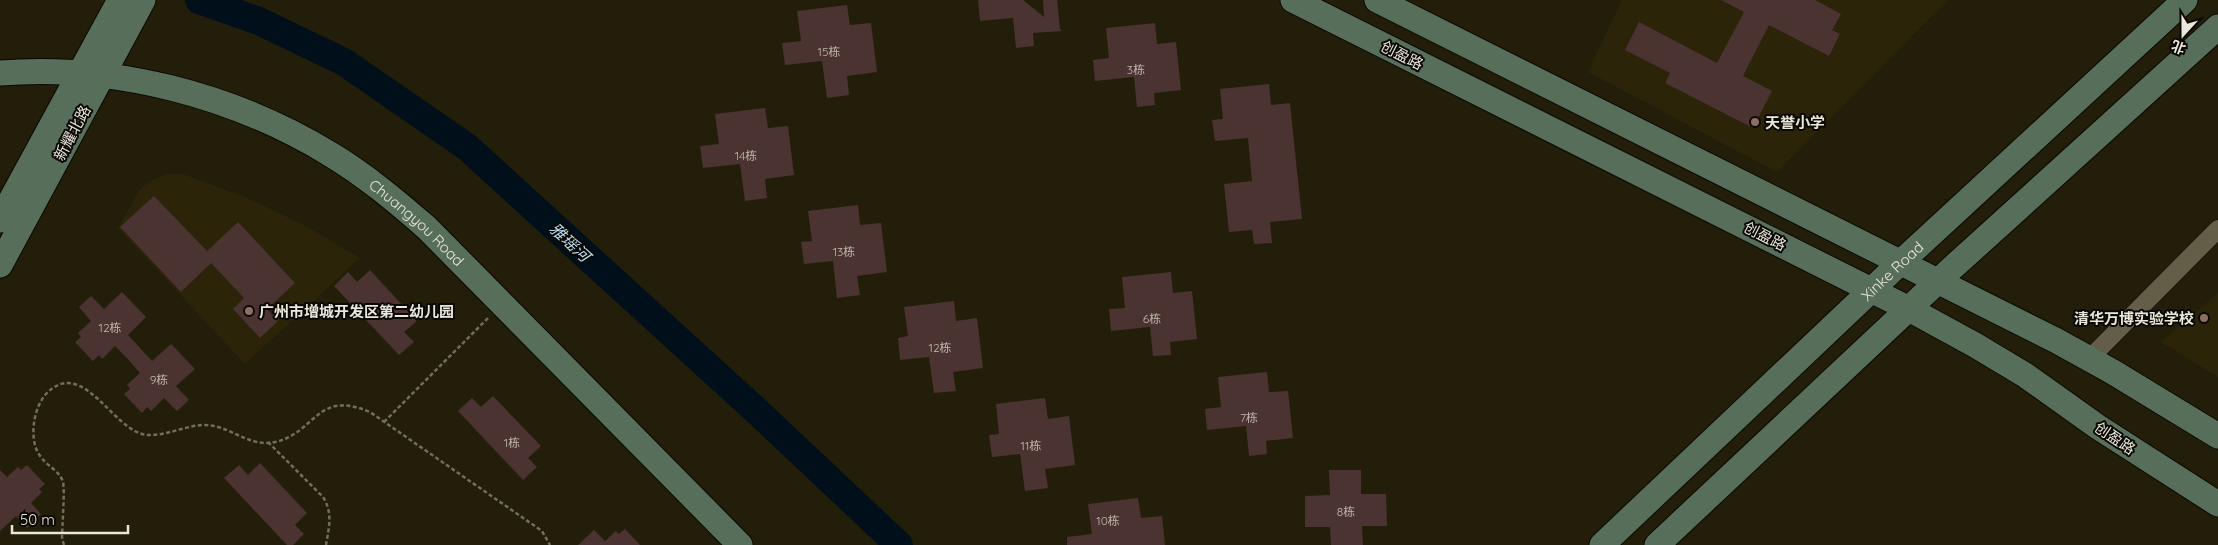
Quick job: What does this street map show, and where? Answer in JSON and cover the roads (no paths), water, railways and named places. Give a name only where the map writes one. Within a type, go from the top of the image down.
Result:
[{"type":"street","name":"新耀北路","points":[[109,42],[120,0]]},
{"type":"street","name":"新耀北路","points":[[0,220],[109,42],[143,0]]},
{"type":"street","name":"创盈路","points":[[1293,0],[1909,309],[1975,345],[2026,376],[2098,427],[2218,504]]},
{"type":"street","points":[[1377,0],[1939,281],[2090,359],[2218,436]]},
{"type":"street","name":"Xinke Road","points":[[1602,545],[1901,262],[2185,0]]},
{"type":"street","points":[[1657,545],[1939,281],[2218,27]]},
{"type":"street","name":"Chuangyou Road","points":[[0,73],[91,74],[162,86],[221,103],[277,125],[330,154],[380,188],[427,228],[740,545]]},
{"type":"street","name":"新耀北路","points":[[0,265],[91,74]]},
{"type":"street","points":[[2090,359],[2218,229]]},
{"type":"waterway","name":"雅瑶河","points":[[199,0],[259,21],[344,62],[467,147],[761,415],[899,545]]},
{"type":"place","name":"天誉小学","points":[[1755,122]]},
{"type":"place","name":"广州市增城开发区第二幼儿园","points":[[249,311]]},
{"type":"place","name":"清华万博实验学校","points":[[2204,318]]}]
